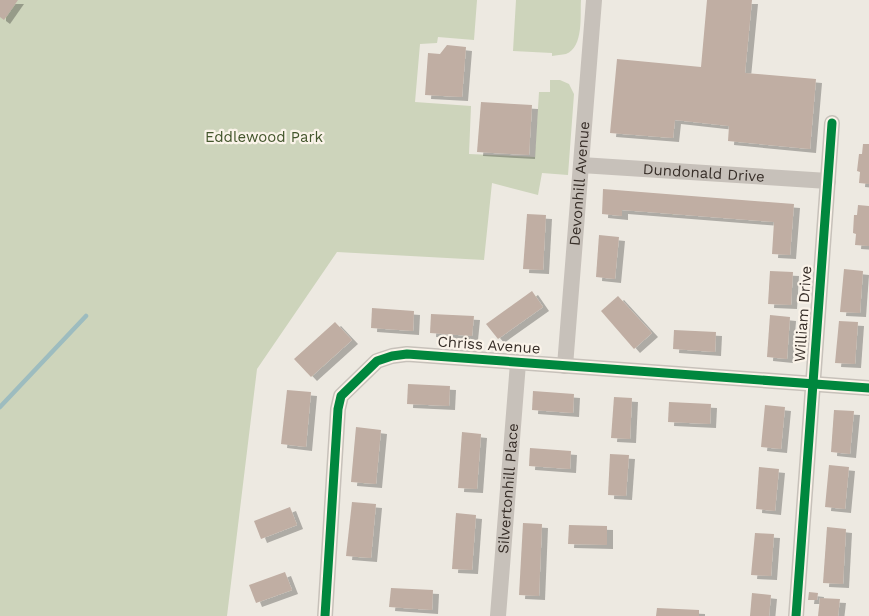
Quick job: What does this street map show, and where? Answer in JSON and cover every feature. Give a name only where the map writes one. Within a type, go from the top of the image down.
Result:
[{"type":"street","name":"Devonhill Avenue","points":[[565,366],[594,0]]},
{"type":"street","name":"William Drive","points":[[796,616],[832,123]]},
{"type":"street","name":"Dundonald Drive","points":[[580,165],[828,181]]},
{"type":"street","name":"Chriss Avenue","points":[[325,616],[338,409],[342,396],[377,361],[406,354],[869,388]]},
{"type":"street","name":"Silvertonhill Place","points":[[498,616],[518,363]]},
{"type":"green space","name":"Eddlewood Park","points":[[0,0],[477,0],[474,40],[438,37],[437,43],[420,44],[415,102],[471,106],[469,154],[535,157],[539,92],[550,92],[550,80],[560,80],[569,84],[574,94],[568,175],[542,173],[538,195],[492,183],[484,260],[337,252],[257,369],[227,616],[0,616]]},
{"type":"green space","points":[[516,0],[581,0],[580,30],[576,45],[572,50],[566,54],[552,56],[552,53],[513,51]]},
{"type":"building","points":[[0,0],[18,0],[4,20],[0,17]]},
{"type":"building","points":[[707,0],[752,0],[745,73],[816,79],[810,149],[728,141],[729,126],[675,120],[673,138],[610,133],[617,59],[701,67]]},
{"type":"building","points":[[447,45],[466,47],[462,97],[425,95],[428,53],[440,54]]},
{"type":"building","points":[[481,102],[532,105],[529,155],[477,152]]},
{"type":"building","points":[[863,144],[869,144],[869,184],[859,183],[860,172],[857,171]]},
{"type":"building","points":[[603,189],[794,204],[790,255],[772,254],[774,222],[622,210],[622,216],[602,214]]},
{"type":"building","points":[[858,205],[869,206],[869,246],[855,245],[854,215],[857,215]]},
{"type":"building","points":[[527,214],[546,215],[543,270],[523,269]]},
{"type":"building","points":[[599,235],[619,237],[615,279],[596,277]]},
{"type":"building","points":[[844,269],[863,271],[860,313],[840,312]]},
{"type":"building","points":[[770,271],[793,272],[791,305],[768,304]]},
{"type":"building","points":[[532,291],[543,307],[498,339],[486,324]]},
{"type":"building","points":[[618,296],[652,333],[634,349],[601,311]]},
{"type":"building","points":[[372,308],[414,311],[413,331],[371,328]]},
{"type":"building","points":[[431,314],[474,316],[472,336],[430,333]]},
{"type":"building","points":[[770,315],[790,317],[787,359],[767,357]]},
{"type":"building","points":[[839,321],[858,322],[855,364],[835,363]]},
{"type":"building","points":[[335,322],[352,340],[311,377],[294,359]]},
{"type":"building","points":[[674,330],[716,332],[715,352],[673,349]]},
{"type":"building","points":[[408,384],[450,386],[449,406],[407,404]]},
{"type":"building","points":[[287,390],[311,392],[306,447],[281,444]]},
{"type":"building","points":[[533,391],[574,394],[573,413],[532,410]]},
{"type":"building","points":[[614,397],[632,398],[630,439],[611,438]]},
{"type":"building","points":[[669,402],[711,404],[710,424],[668,422]]},
{"type":"building","points":[[765,405],[785,407],[781,449],[761,447]]},
{"type":"building","points":[[834,410],[854,411],[850,454],[831,452]]},
{"type":"building","points":[[356,427],[381,430],[376,484],[351,482]]},
{"type":"building","points":[[462,432],[481,434],[477,489],[458,488]]},
{"type":"building","points":[[530,448],[571,451],[570,469],[529,466]]},
{"type":"building","points":[[610,454],[629,455],[626,496],[608,495]]},
{"type":"building","points":[[829,465],[849,467],[845,509],[825,507]]},
{"type":"building","points":[[759,467],[779,469],[775,511],[756,509]]},
{"type":"building","points":[[352,502],[376,504],[371,558],[346,556]]},
{"type":"building","points":[[290,507],[297,525],[261,539],[254,521]]},
{"type":"building","points":[[456,513],[476,515],[472,570],[452,569]]},
{"type":"building","points":[[523,523],[542,524],[539,596],[519,595]]},
{"type":"building","points":[[569,525],[607,526],[607,545],[568,544]]},
{"type":"building","points":[[827,527],[846,529],[843,584],[823,583]]},
{"type":"building","points":[[755,533],[774,534],[771,576],[751,575]]},
{"type":"building","points":[[285,572],[292,590],[256,603],[249,585]]},
{"type":"building","points":[[391,588],[433,590],[432,610],[389,607]]},
{"type":"building","points":[[809,592],[818,593],[817,600],[808,600]]},
{"type":"building","points":[[752,593],[771,595],[769,616],[750,616]]},
{"type":"building","points":[[820,598],[840,599],[838,616],[818,616]]},
{"type":"building","points":[[657,608],[699,610],[699,616],[656,616]]},
{"type":"waterway","points":[[0,407],[86,316]]},
{"type":"cycle path","points":[[796,616],[832,123]]},
{"type":"cycle path","points":[[325,616],[338,409],[341,396],[377,361],[407,354],[869,388]]}]
